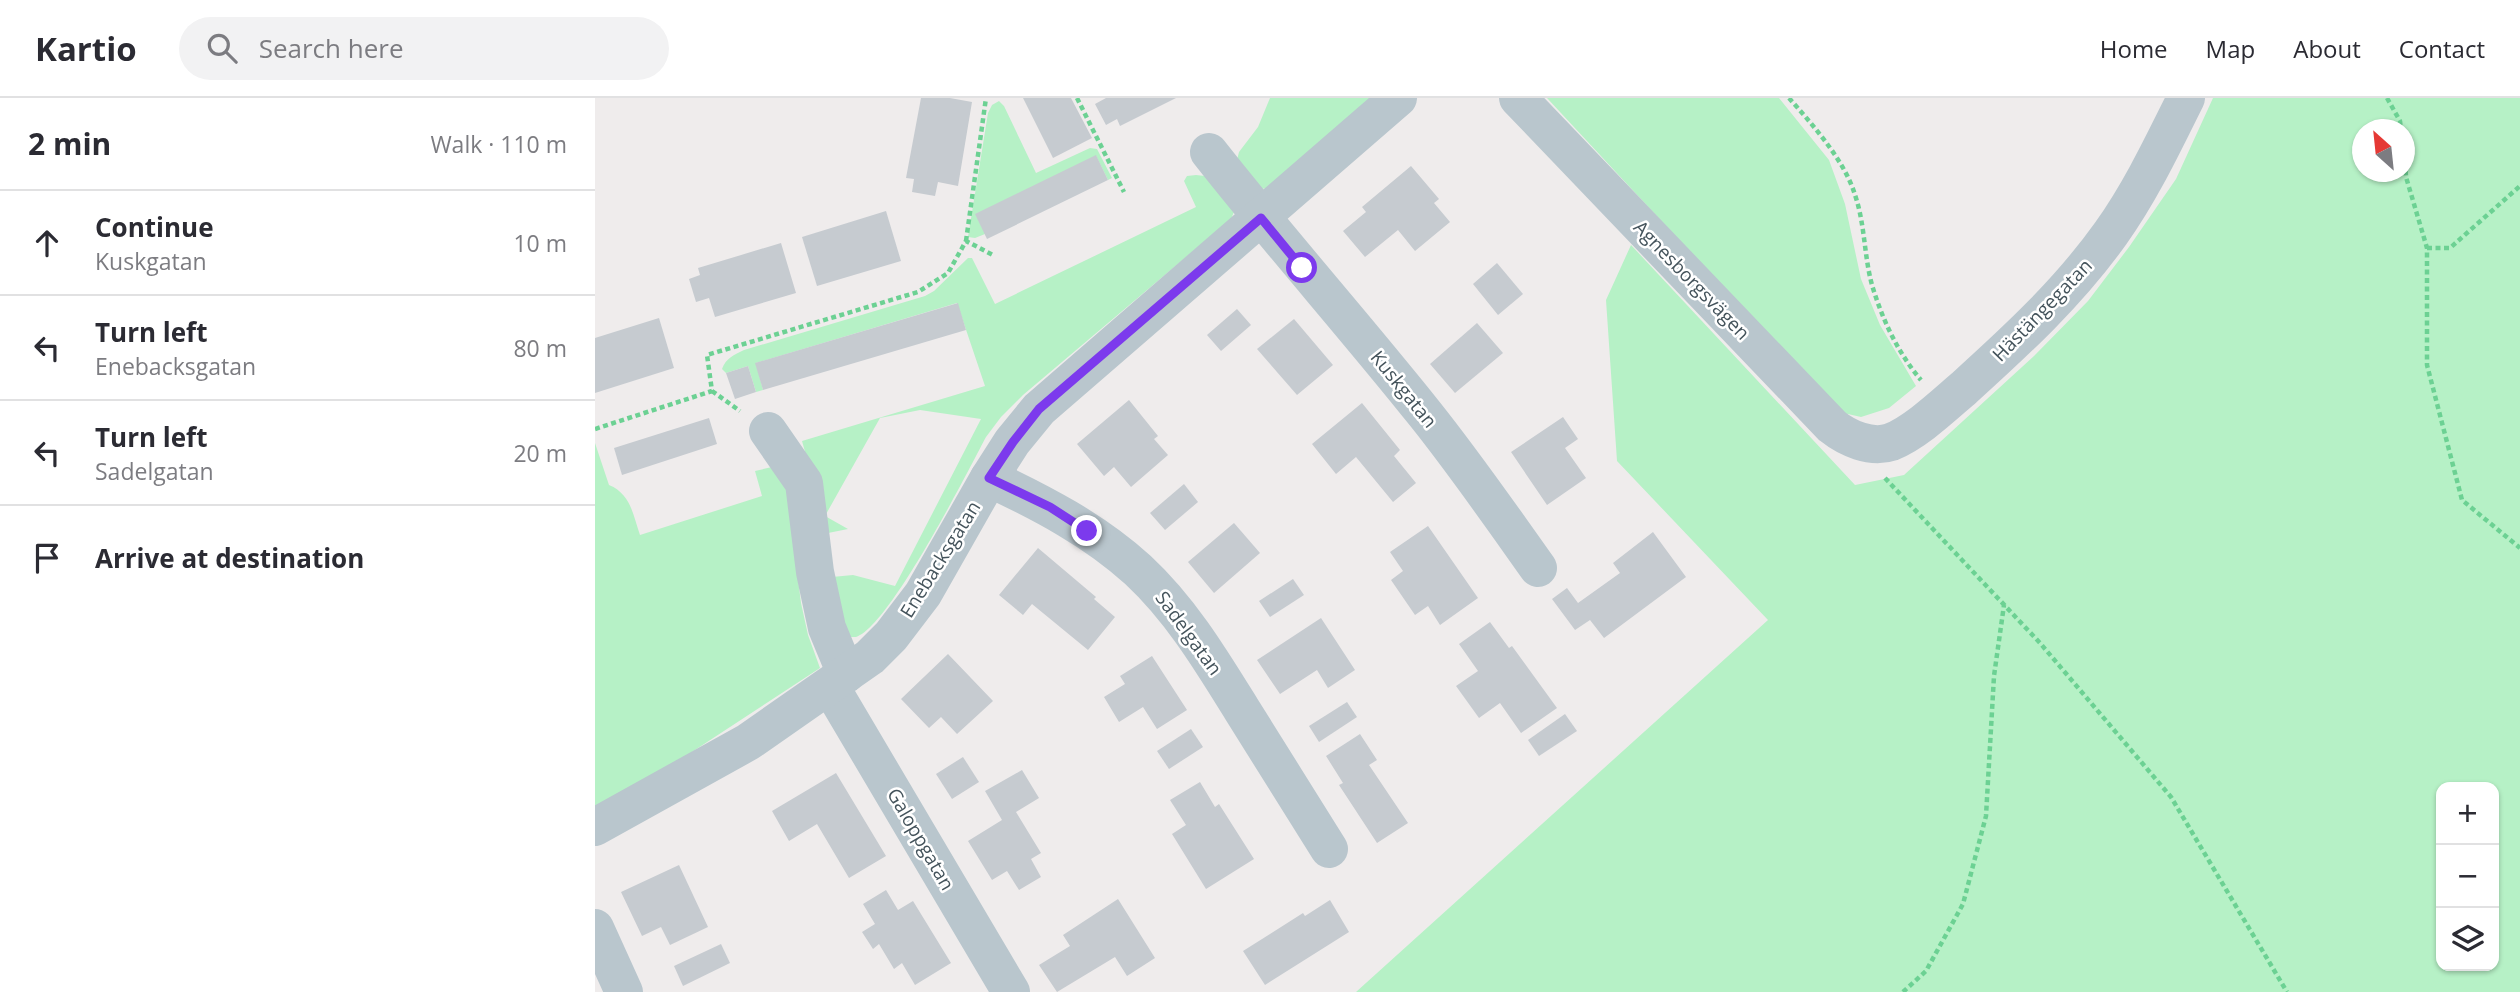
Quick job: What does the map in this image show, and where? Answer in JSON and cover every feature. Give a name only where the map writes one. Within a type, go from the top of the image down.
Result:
[{"type":"street","name":"Enebacksgatan","points":[[595,827],[748,742],[870,657],[891,636],[923,594],[989,478],[1039,409],[1398,98]]},
{"type":"street","name":"Agnesborgsvägen","points":[[1518,98],[1832,426],[1846,438],[1876,444]]},
{"type":"street","name":"Hästängegatan","points":[[1876,444],[1905,435],[1943,406],[2019,337],[2074,281],[2112,232],[2151,169],[2186,98]]},
{"type":"street","name":"Kuskgatan","points":[[1209,152],[1425,414],[1538,568]]},
{"type":"street","name":"Galoppgatan","points":[[768,431],[804,483],[815,572],[838,680],[1011,992]]},
{"type":"street","name":"Sadelgatan","points":[[989,478],[1050,507],[1087,531],[1120,554],[1153,585],[1185,622],[1216,668],[1329,849]]},
{"type":"street","points":[[595,928],[624,992]]},
{"type":"path","points":[[595,429],[712,391],[706,355],[918,292],[948,273],[966,241],[986,98]]},
{"type":"path","points":[[1077,98],[1125,192]]},
{"type":"path","points":[[1789,98],[1837,159],[1855,194],[1872,284],[1889,331],[1916,374],[1943,406]]},
{"type":"path","points":[[2387,98],[2399,119]]},
{"type":"path","points":[[2407,182],[2427,248],[2427,365],[2462,500],[2520,548]]},
{"type":"path","points":[[2427,248],[2450,248],[2520,186]]},
{"type":"path","points":[[966,241],[993,255]]},
{"type":"path","points":[[1876,444],[1884,477],[2041,643],[2171,797],[2287,992]]},
{"type":"path","points":[[1903,992],[1926,971],[1963,904],[1970,878],[1986,816],[1994,676],[2004,605]]},
{"type":"green space","points":[[1270,98],[1379,98],[1269,188],[1261,189],[1237,160],[1239,152],[1258,127]]},
{"type":"green space","points":[[1547,98],[1779,98],[1829,160],[1845,204],[1861,279],[1880,325],[1916,386],[1889,408],[1861,417],[1839,412]]},
{"type":"green space","points":[[2213,98],[2520,98],[2520,992],[1356,992],[1768,620],[1617,461],[1606,300],[1631,245],[1855,485],[1904,475],[2034,356],[2088,301],[2176,179]]},
{"type":"green space","points":[[999,101],[1004,106],[1036,173],[1090,148],[1097,149],[1112,178],[1108,180],[1096,156],[985,234],[975,238],[968,237],[988,113],[992,105]]},
{"type":"green space","points":[[1187,176],[1205,176],[1234,212],[1231,219],[1023,395],[1001,417],[986,437],[926,547],[888,607],[870,627],[856,637],[846,637],[832,577],[853,575],[895,586],[981,419],[920,410],[880,418],[825,516],[848,529],[828,533],[802,441],[985,386],[957,303],[756,363],[763,390],[756,392],[748,366],[726,373],[722,369],[726,362],[744,350],[925,296],[934,291],[968,258],[972,258],[995,304],[1196,207],[1184,181]]},
{"type":"green space","points":[[595,443],[609,485],[627,500],[640,535],[762,496],[755,471],[772,467],[787,491],[801,603],[808,635],[820,668],[669,767],[595,809]]},
{"type":"building","points":[[921,98],[950,98],[972,102],[958,186],[938,182],[935,196],[912,192],[914,179],[906,178]]},
{"type":"building","points":[[1023,98],[1071,98],[1092,138],[1053,158]]},
{"type":"building","points":[[1106,98],[1176,98],[1120,126],[1117,119],[1106,125],[1095,104]]},
{"type":"building","points":[[1096,155],[1108,180],[987,239],[975,214]]},
{"type":"building","points":[[1411,166],[1439,199],[1434,203],[1450,222],[1415,251],[1398,230],[1365,257],[1343,231],[1366,212],[1362,207]]},
{"type":"building","points":[[886,211],[901,261],[817,286],[802,237]]},
{"type":"building","points":[[781,243],[796,293],[715,317],[709,298],[696,302],[689,279],[700,275],[698,268]]},
{"type":"building","points":[[1497,263],[1523,294],[1498,315],[1473,284]]},
{"type":"building","points":[[958,303],[966,330],[763,390],[755,363]]},
{"type":"building","points":[[1237,309],[1251,325],[1221,351],[1207,335]]},
{"type":"building","points":[[659,318],[674,368],[595,393],[595,338]]},
{"type":"building","points":[[1294,319],[1333,365],[1297,395],[1257,349]]},
{"type":"building","points":[[1477,323],[1503,353],[1455,393],[1430,364]]},
{"type":"building","points":[[748,366],[756,392],[735,399],[726,373]]},
{"type":"building","points":[[1129,400],[1158,436],[1154,439],[1168,455],[1131,487],[1114,467],[1104,476],[1077,444]]},
{"type":"building","points":[[1362,403],[1400,450],[1394,456],[1416,483],[1393,502],[1356,457],[1336,474],[1312,444]]},
{"type":"building","points":[[1563,417],[1578,439],[1565,448],[1586,478],[1547,505],[1511,452]]},
{"type":"building","points":[[709,418],[717,444],[622,475],[614,448]]},
{"type":"building","points":[[1184,484],[1198,502],[1165,530],[1150,513]]},
{"type":"building","points":[[1234,523],[1260,553],[1214,593],[1188,562]]},
{"type":"building","points":[[1428,526],[1478,598],[1440,625],[1428,606],[1415,615],[1391,580],[1403,571],[1390,552]]},
{"type":"building","points":[[1653,532],[1686,577],[1604,638],[1590,620],[1575,630],[1552,599],[1567,588],[1578,603],[1620,573],[1613,563]]},
{"type":"building","points":[[1038,548],[1096,597],[1094,599],[1115,617],[1088,650],[1032,604],[1023,615],[999,595]]},
{"type":"building","points":[[1293,579],[1304,595],[1270,617],[1259,601]]},
{"type":"building","points":[[1321,618],[1355,670],[1328,688],[1317,670],[1280,694],[1257,660]]},
{"type":"building","points":[[1490,622],[1509,648],[1512,646],[1557,708],[1521,733],[1500,703],[1479,718],[1456,686],[1478,671],[1459,644]]},
{"type":"building","points":[[948,654],[993,701],[957,734],[941,717],[929,728],[901,699]]},
{"type":"building","points":[[1152,656],[1187,710],[1157,729],[1143,707],[1119,722],[1104,697],[1125,684],[1120,676]]},
{"type":"building","points":[[1347,702],[1357,717],[1319,742],[1309,726]]},
{"type":"building","points":[[1565,714],[1577,731],[1539,756],[1528,740]]},
{"type":"building","points":[[1191,729],[1203,747],[1169,769],[1157,751]]},
{"type":"building","points":[[1360,734],[1377,760],[1369,765],[1408,823],[1377,843],[1339,785],[1343,783],[1326,756]]},
{"type":"building","points":[[963,757],[979,782],[952,799],[936,774]]},
{"type":"building","points":[[1022,770],[1039,798],[1016,812],[1041,853],[1031,859],[1041,877],[1019,890],[1007,871],[992,880],[968,841],[1002,820],[985,791]]},
{"type":"building","points":[[836,773],[886,856],[849,878],[817,824],[789,841],[772,811]]},
{"type":"building","points":[[1200,782],[1215,807],[1219,804],[1254,859],[1206,889],[1172,834],[1186,825],[1170,800]]},
{"type":"building","points":[[679,865],[708,927],[670,945],[661,927],[642,936],[621,892]]},
{"type":"building","points":[[886,890],[898,910],[913,901],[951,963],[915,985],[902,963],[894,969],[879,944],[873,949],[862,932],[875,924],[863,904]]},
{"type":"building","points":[[1118,899],[1155,958],[1127,976],[1115,957],[1057,992],[1039,965],[1070,946],[1063,935]]},
{"type":"building","points":[[1330,900],[1349,932],[1265,985],[1243,951],[1303,913],[1305,916]]},
{"type":"building","points":[[721,944],[730,963],[683,986],[674,966]]},
{"type":"route","points":[[1087,531],[1050,507],[989,478],[1039,409],[1261,218],[1302,268]]}]
